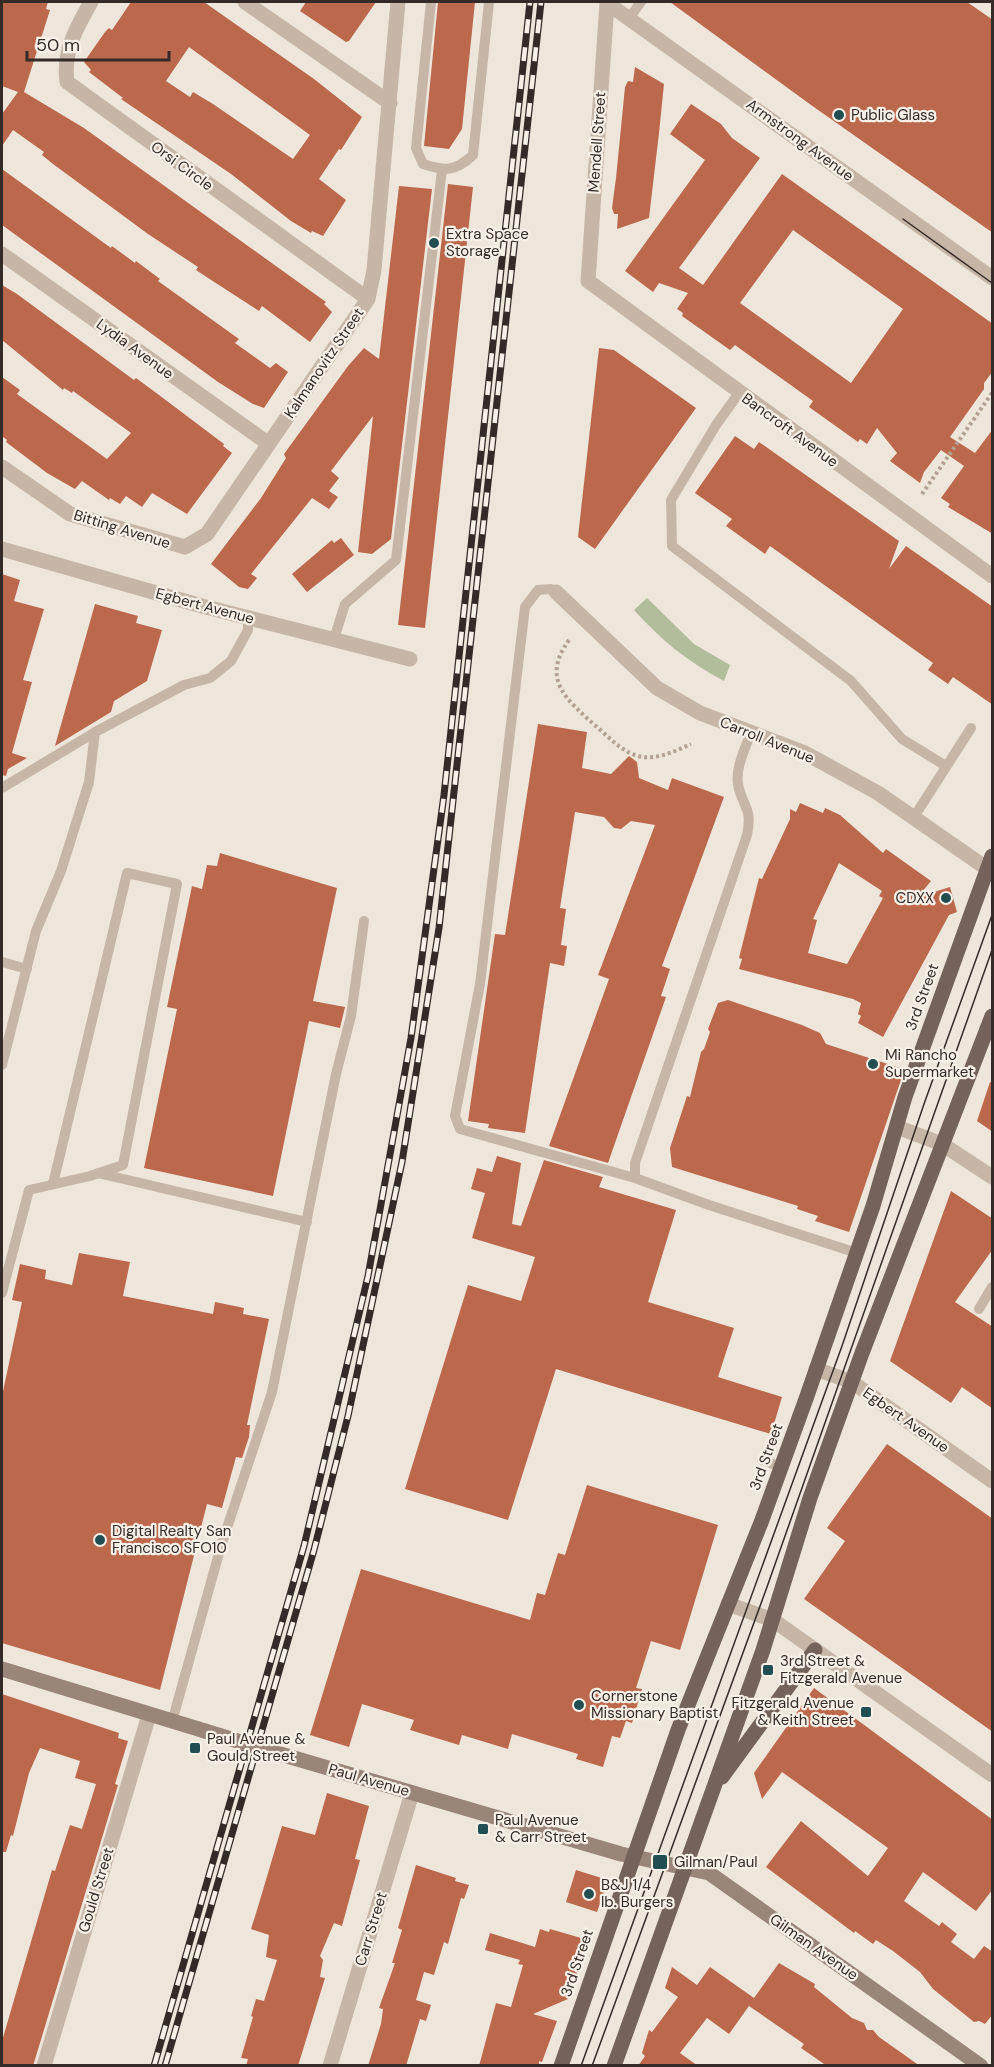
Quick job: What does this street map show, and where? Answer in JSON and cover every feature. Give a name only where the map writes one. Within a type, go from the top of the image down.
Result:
[{"type":"main road","name":"3rd Street","points":[[561,2066],[678,1730],[781,1467],[857,1253],[897,1127],[991,866]]},
{"type":"main road","points":[[614,2066],[773,1620],[810,1498],[942,1144],[993,1016]]},
{"type":"main road","points":[[712,1792],[815,1650]]},
{"type":"main road","name":"Paul Avenue","points":[[2,1670],[634,1858]]},
{"type":"main road","name":"Gilman Avenue","points":[[634,1858],[709,1873],[981,2066]]},
{"type":"street","name":"Orsi Circle","points":[[91,2],[76,29],[64,62],[67,82],[368,300]]},
{"type":"street","points":[[244,2],[390,103]]},
{"type":"street","name":"Kalmanovitz Street","points":[[185,547],[207,534],[368,300],[374,270],[398,2]]},
{"type":"street","name":"Armstrong Avenue","points":[[607,2],[993,278]]},
{"type":"street","name":"Mendell Street","points":[[588,281],[607,2]]},
{"type":"street","name":"Lydia Avenue","points":[[2,254],[269,444]]},
{"type":"street","name":"Bancroft Avenue","points":[[588,281],[993,576]]},
{"type":"street","name":"Bitting Avenue","points":[[2,467],[70,514],[185,547]]},
{"type":"street","name":"Egbert Avenue","points":[[2,549],[248,618],[410,659]]},
{"type":"street","name":"Carroll Avenue","points":[[556,592],[657,688],[700,713],[805,753],[878,793],[991,866]]},
{"type":"street","points":[[897,1127],[942,1144],[993,1177]]},
{"type":"street","name":"Egbert Avenue","points":[[816,1369],[852,1382],[993,1480]]},
{"type":"street","points":[[728,1604],[773,1620],[993,1775]]},
{"type":"street","name":"Gould Street","points":[[44,2066],[149,1715]]},
{"type":"street","name":"Carr Street","points":[[330,2066],[412,1793]]},
{"type":"lane","points":[[431,2],[416,148],[423,164],[442,170],[462,166],[473,154],[489,2]]},
{"type":"lane","points":[[630,18],[641,2]]},
{"type":"lane","points":[[334,639],[345,604],[396,560],[442,170]]},
{"type":"lane","points":[[739,393],[716,425],[671,500],[672,546],[851,681],[902,739],[946,766]]},
{"type":"lane","points":[[556,592],[538,590],[525,607],[480,984],[456,1116],[460,1130],[634,1178],[857,1253]]},
{"type":"lane","points":[[2,788],[95,732],[184,685],[210,678],[231,661],[248,630],[248,618]]},
{"type":"lane","points":[[914,817],[971,728]]},
{"type":"lane","points":[[2,1065],[36,931],[61,871],[89,782],[95,732]]},
{"type":"lane","points":[[634,1178],[635,1163],[747,835],[749,812],[738,783],[739,768],[751,732]]},
{"type":"lane","points":[[2,1293],[29,1190],[98,1173],[123,1165],[177,884],[127,873],[53,1184]]},
{"type":"lane","points":[[172,1722],[221,1546],[272,1392],[336,1074],[351,1016],[364,921]]},
{"type":"lane","points":[[2,962],[27,969]]},
{"type":"lane","points":[[98,1173],[307,1222]]},
{"type":"lane","points":[[979,1309],[993,1287]]},
{"type":"lane","points":[[762,1460],[781,1467]]},
{"type":"path","points":[[922,495],[993,393]]},
{"type":"path","points":[[569,640],[556,666],[563,693],[620,747],[640,757],[653,757],[691,744]]},
{"type":"green space","points":[[647,598],[694,644],[730,665],[724,681],[676,650],[634,610]]},
{"type":"building","points":[[2,2],[48,2],[46,9],[50,10],[24,92],[84,128],[326,302],[324,304],[332,312],[310,342],[262,306],[259,311],[196,270],[198,267],[148,234],[53,164],[42,155],[44,152],[13,130],[2,146],[2,114],[18,92],[2,86]]},
{"type":"building","points":[[131,2],[204,2],[314,79],[362,117],[319,179],[346,200],[323,236],[312,231],[311,233],[291,221],[231,174],[121,99],[123,98],[89,72],[91,70],[84,62],[105,32],[109,28],[112,30]],"holes":[[[189,47],[310,135],[293,159],[213,104],[193,92],[190,97],[166,81]]]},
{"type":"building","points":[[306,2],[376,2],[346,42],[300,11]]},
{"type":"building","points":[[438,2],[475,2],[462,129],[449,149],[424,146]]},
{"type":"building","points":[[670,2],[967,2],[993,20],[993,233],[811,105]]},
{"type":"building","points":[[635,67],[664,84],[659,133],[649,218],[617,229],[618,214],[614,214],[612,208],[625,87],[628,81],[633,82]]},
{"type":"building","points":[[691,104],[721,124],[732,138],[760,158],[679,268],[703,285],[782,174],[993,324],[993,371],[984,383],[984,389],[950,437],[975,453],[993,429],[993,534],[948,507],[950,504],[941,498],[964,466],[941,450],[924,472],[920,483],[890,461],[897,453],[877,428],[867,444],[860,439],[858,442],[809,407],[813,401],[735,345],[730,350],[682,316],[683,313],[677,309],[688,293],[659,283],[653,292],[625,271],[705,160],[670,134]],"holes":[[[793,230],[903,309],[851,383],[740,303]]]},
{"type":"building","points":[[2,169],[111,248],[112,246],[135,263],[136,261],[160,279],[158,281],[239,339],[235,343],[270,368],[276,363],[288,372],[264,408],[253,404],[218,382],[2,225]]},
{"type":"building","points":[[448,184],[473,187],[425,628],[398,625]]},
{"type":"building","points":[[399,186],[432,189],[391,539],[372,554],[358,552],[373,416],[331,471],[339,478],[329,491],[338,497],[329,509],[312,498],[251,574],[257,578],[248,589],[239,587],[211,564],[261,498],[286,458],[284,454],[348,366],[364,348],[379,359]]},
{"type":"building","points":[[2,285],[134,380],[136,378],[224,444],[223,446],[232,453],[187,514],[152,493],[142,507],[126,496],[120,504],[110,498],[109,500],[82,481],[75,489],[47,473],[6,442],[7,440],[2,436],[2,377],[20,390],[17,394],[107,459],[131,433],[73,391],[72,393],[64,388],[63,390],[2,340]]},
{"type":"building","points":[[599,348],[614,350],[696,408],[595,549],[578,537]]},
{"type":"building","points":[[735,436],[754,449],[759,442],[899,541],[889,569],[906,546],[993,607],[993,705],[953,677],[948,684],[928,670],[933,663],[770,546],[765,554],[726,526],[732,519],[695,493]]},
{"type":"building","points":[[341,538],[354,555],[307,592],[292,574],[332,540],[334,543]]},
{"type":"building","points":[[2,574],[20,580],[14,601],[44,609],[23,680],[32,682],[12,753],[27,758],[8,769],[6,776],[2,775]]},
{"type":"building","points":[[95,604],[138,616],[136,623],[162,630],[147,681],[114,701],[111,712],[55,746]]},
{"type":"building","points":[[538,724],[587,732],[582,768],[611,774],[629,756],[637,762],[639,778],[668,790],[672,778],[724,797],[662,966],[670,969],[661,996],[666,997],[608,1163],[549,1146],[609,979],[598,975],[655,825],[631,821],[621,829],[614,828],[604,817],[575,812],[560,908],[566,909],[561,945],[567,946],[564,966],[550,963],[525,1133],[488,1128],[489,1124],[468,1121],[495,934],[505,935]]},
{"type":"building","points":[[800,803],[823,813],[825,808],[840,815],[883,853],[886,849],[931,881],[918,897],[950,887],[957,912],[949,915],[883,1037],[858,1023],[861,1016],[858,1014],[861,1003],[853,999],[739,969],[742,959],[739,958],[759,878],[762,879],[790,819],[790,809],[796,812]],"holes":[[[839,863],[882,891],[879,896],[883,898],[847,964],[808,953],[817,920],[813,919]]]},
{"type":"building","points":[[220,853],[337,888],[313,1001],[345,1007],[340,1028],[309,1021],[273,1196],[144,1168],[177,1009],[167,1007],[192,886],[202,889],[207,865],[217,866]]},
{"type":"building","points":[[728,1000],[820,1033],[826,1044],[900,1068],[903,1074],[849,1232],[815,1221],[818,1216],[797,1209],[798,1206],[672,1167],[670,1148],[687,1096],[690,1097],[701,1052],[710,1032],[708,1029],[718,1003]]},
{"type":"building","points":[[990,1082],[993,1083],[993,1132],[977,1121]]},
{"type":"building","points":[[497,1156],[521,1163],[512,1224],[521,1226],[544,1160],[603,1177],[599,1187],[676,1210],[648,1302],[734,1328],[718,1377],[782,1397],[771,1434],[556,1369],[508,1520],[405,1489],[468,1285],[521,1301],[535,1257],[472,1238],[485,1193],[471,1189],[477,1168],[492,1172]]},
{"type":"building","points":[[951,1191],[993,1219],[993,1249],[955,1302],[993,1327],[993,1409],[962,1387],[951,1403],[890,1361]]},
{"type":"building","name":"Digital Realty San Francisco SFO10","points":[[79,1253],[130,1262],[123,1296],[213,1314],[215,1302],[244,1308],[243,1314],[269,1319],[247,1425],[250,1425],[249,1437],[242,1458],[236,1457],[222,1508],[207,1504],[160,1690],[2,1643],[2,1396],[22,1302],[12,1300],[20,1264],[46,1270],[45,1279],[72,1285]]},
{"type":"building","points":[[887,1444],[993,1519],[993,1732],[804,1599],[845,1541],[827,1528]]},
{"type":"building","points":[[587,1485],[718,1525],[680,1650],[651,1641],[636,1688],[642,1689],[632,1723],[626,1721],[620,1738],[612,1736],[603,1767],[576,1759],[578,1754],[512,1734],[508,1749],[462,1735],[459,1745],[410,1730],[414,1720],[362,1704],[349,1747],[310,1735],[361,1569],[530,1620],[537,1593],[545,1595],[558,1553],[565,1555]]},
{"type":"building","points":[[814,1688],[993,1820],[993,1889],[976,1911],[923,1872],[904,1901],[939,1926],[942,1922],[957,1934],[951,1942],[974,1959],[984,1946],[993,1952],[993,2014],[985,2024],[979,2021],[974,2022],[933,1989],[920,1972],[893,1951],[876,1940],[873,1944],[855,1931],[854,1933],[766,1867],[801,1821],[868,1876],[888,1848],[782,1772],[762,1799],[754,1773]]},
{"type":"building","points":[[2,1694],[119,1733],[118,1738],[128,1741],[115,1784],[118,1785],[33,2066],[2,2066],[2,2041],[52,1870],[55,1871],[70,1825],[82,1829],[96,1784],[75,1778],[80,1761],[40,1748],[29,1773],[13,1836],[11,1835],[6,1852],[2,1852]]},
{"type":"building","points":[[327,1793],[369,1806],[355,1859],[360,1860],[342,1926],[334,1923],[320,1956],[323,1960],[320,1977],[325,1978],[298,2066],[246,2066],[248,2059],[241,2058],[253,2017],[251,2016],[256,1999],[264,2001],[277,1960],[266,1957],[269,1935],[251,1929],[282,1826],[315,1835]]},
{"type":"building","points":[[416,1865],[456,1878],[455,1881],[469,1885],[464,1899],[461,1898],[448,1944],[444,1942],[434,1975],[424,1972],[416,2000],[431,2005],[426,2021],[420,2019],[406,2066],[368,2066],[381,2024],[383,2009],[379,2008],[395,1963],[392,1963],[402,1930],[398,1928]]},
{"type":"building","points":[[576,1870],[608,1880],[597,1912],[566,1902]]},
{"type":"building","points":[[540,1929],[549,1932],[550,1929],[588,1940],[568,1999],[533,2014],[557,2021],[542,2062],[539,2061],[539,2066],[479,2066],[496,2003],[511,2007],[523,1965],[518,1964],[520,1960],[485,1950],[490,1933],[535,1947]]},
{"type":"building","points":[[779,1963],[815,1984],[814,1987],[852,2018],[864,2023],[867,2030],[873,2030],[879,2037],[920,2066],[827,2066],[801,2048],[804,2044],[749,2006],[729,2034],[707,2018],[680,2053],[698,2066],[638,2066],[645,2056],[642,2053],[649,2030],[652,2032],[678,1997],[665,1988],[672,1967],[697,1985],[710,1967],[754,1998]]},
{"type":"tram line","points":[[903,219],[992,283]]},
{"type":"tram line","points":[[581,2066],[842,1346],[924,1104],[992,915]]},
{"type":"tram line","points":[[592,2066],[767,1587],[992,950]]},
{"type":"railway","points":[[154,2066],[304,1546],[368,1276],[411,1038],[444,795],[530,2]]},
{"type":"railway","points":[[165,2066],[314,1550],[348,1416],[402,1162],[439,928],[541,2]]},
{"type":"place","name":"Public Glass","points":[[839,115]]},
{"type":"place","name":"Extra Space Storage","points":[[434,243]]},
{"type":"place","name":"CDXX","points":[[946,898]]},
{"type":"place","name":"Mi Rancho Supermarket","points":[[873,1064]]},
{"type":"place","name":"Digital Realty San Francisco SFO10","points":[[100,1540]]},
{"type":"place","name":"3rd Street & Fitzgerald Avenue","points":[[768,1670]]},
{"type":"place","name":"Cornerstone Missionary Baptist","points":[[579,1705]]},
{"type":"place","name":"Fitzgerald Avenue & Keith Street","points":[[866,1712]]},
{"type":"place","name":"Paul Avenue & Gould Street","points":[[195,1748]]},
{"type":"place","name":"Paul Avenue & Carr Street","points":[[483,1829]]},
{"type":"place","name":"Gilman/Paul","points":[[660,1862]]},
{"type":"place","name":"B&J 1/4 lb. Burgers","points":[[589,1894]]}]
